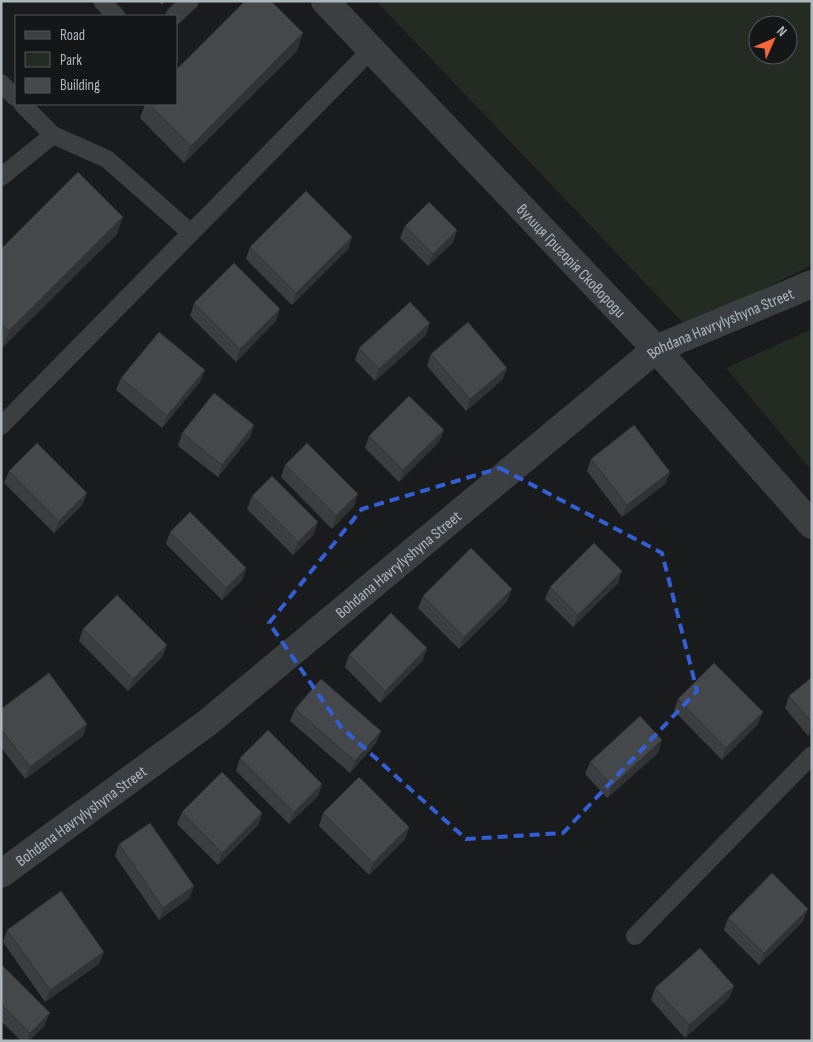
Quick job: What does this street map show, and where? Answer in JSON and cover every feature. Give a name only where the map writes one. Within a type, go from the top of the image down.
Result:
[{"type":"street","name":"вулиця Григорія Сковороди","points":[[326,1],[656,349],[812,525]]},
{"type":"street","name":"Bohdana Havrylyshyna Street","points":[[1,874],[207,724],[656,349],[812,284]]},
{"type":"lane","points":[[102,1],[115,15]]},
{"type":"lane","points":[[175,15],[190,1]]},
{"type":"lane","points":[[1,426],[372,49]]},
{"type":"lane","points":[[1,83],[15,97]]},
{"type":"lane","points":[[23,105],[53,135],[107,159],[191,232]]},
{"type":"lane","points":[[1,177],[53,135]]},
{"type":"lane","points":[[635,936],[812,755]]},
{"type":"highlighted area","points":[[500,468],[662,553],[697,691],[563,833],[466,839],[341,727],[269,623],[362,509]]},
{"type":"green space","points":[[376,1],[812,1],[812,265],[687,327]]},
{"type":"green space","points":[[812,329],[812,471],[726,368]]},
{"type":"building","points":[[245,1],[271,1],[303,33],[191,146],[150,105],[178,105],[178,68]]},
{"type":"building","points":[[78,172],[123,217],[9,331],[1,324],[1,249]]},
{"type":"building","points":[[306,191],[352,237],[296,293],[250,247]]},
{"type":"building","points":[[429,202],[457,230],[433,254],[405,226]]},
{"type":"building","points":[[234,263],[280,309],[240,349],[194,303]]},
{"type":"building","points":[[410,302],[430,323],[379,369],[359,348]]},
{"type":"building","points":[[468,322],[507,368],[470,399],[431,354]]},
{"type":"building","points":[[159,332],[205,370],[167,416],[121,378]]},
{"type":"building","points":[[214,393],[254,425],[222,465],[182,433]]},
{"type":"building","points":[[409,396],[444,430],[403,470],[369,436]]},
{"type":"building","points":[[634,425],[670,472],[627,505],[591,459]]},
{"type":"building","points":[[37,443],[87,493],[59,521],[9,471]]},
{"type":"building","points":[[307,443],[358,494],[336,516],[285,465]]},
{"type":"building","points":[[272,476],[318,522],[298,542],[252,496]]},
{"type":"building","points":[[190,512],[246,568],[226,588],[170,532]]},
{"type":"building","points":[[594,543],[622,571],[578,615],[550,587]]},
{"type":"building","points":[[471,548],[512,589],[464,637],[423,596]]},
{"type":"building","points":[[117,595],[167,645],[133,679],[83,629]]},
{"type":"building","points":[[391,613],[427,648],[385,691],[349,655]]},
{"type":"building","points":[[714,663],[763,712],[726,748],[678,699]]},
{"type":"building","points":[[49,673],[87,724],[30,767],[1,729],[1,709]]},
{"type":"building","points":[[812,677],[812,723],[789,696]]},
{"type":"building","points":[[321,679],[381,731],[355,761],[295,709]]},
{"type":"building","points":[[640,716],[662,740],[612,786],[590,762]]},
{"type":"building","points":[[268,730],[322,784],[294,812],[240,758]]},
{"type":"building","points":[[222,772],[262,813],[222,853],[182,812]]},
{"type":"building","points":[[359,777],[409,827],[373,863],[323,813]]},
{"type":"building","points":[[150,823],[194,886],[163,908],[119,844]]},
{"type":"building","points":[[772,873],[808,909],[764,953],[728,918]]},
{"type":"building","points":[[61,891],[104,952],[50,990],[7,930]]},
{"type":"building","points":[[700,948],[734,986],[689,1025],[655,988]]},
{"type":"building","points":[[1,964],[50,1013],[30,1033],[1,1004]]}]
